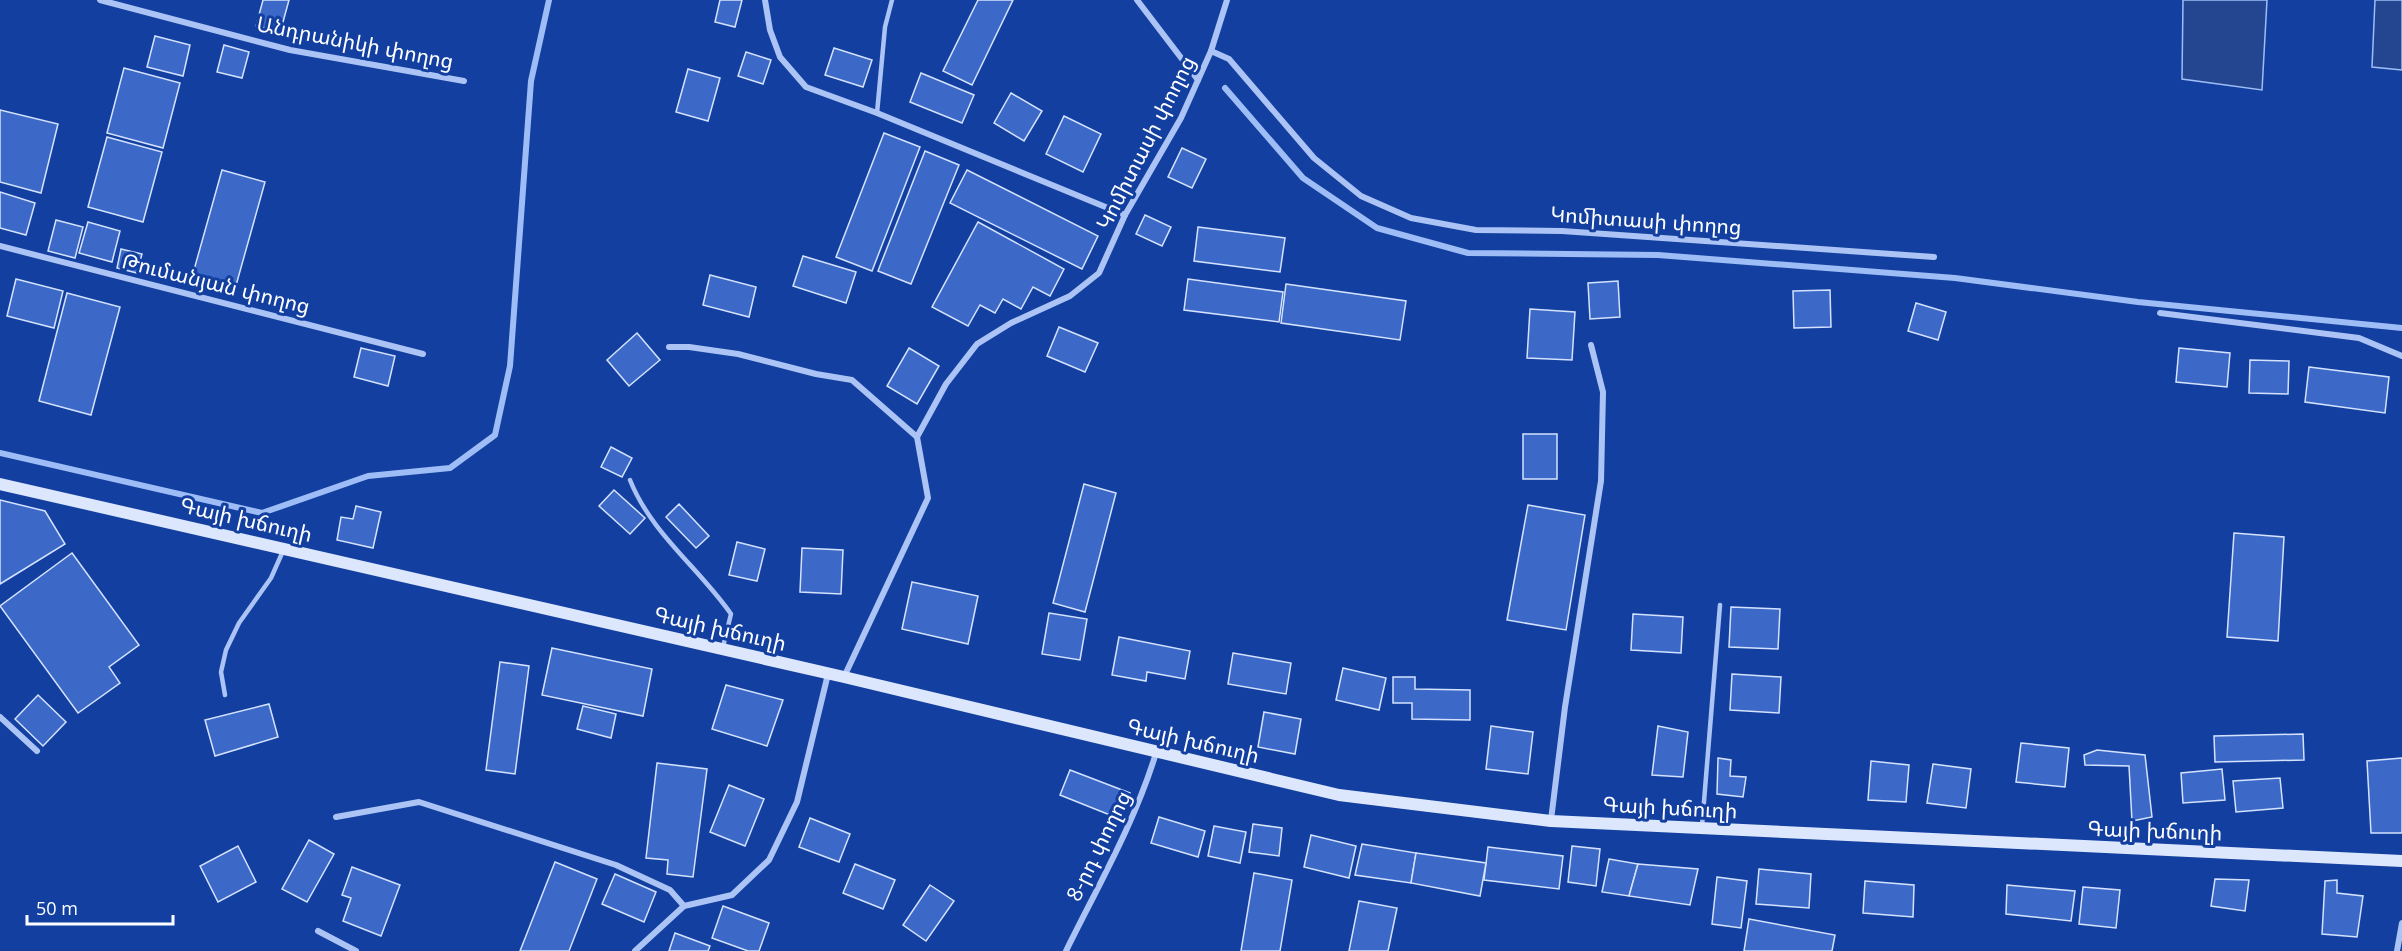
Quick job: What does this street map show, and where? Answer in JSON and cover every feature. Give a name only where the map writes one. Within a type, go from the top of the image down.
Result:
[{"type":"main road","name":"Գայի խճուղի","points":[[0,484],[844,677],[1339,795],[1551,821],[2402,861]]},
{"type":"street","name":"Անդրանիկի փողոց","points":[[100,0],[290,50],[464,81]]},
{"type":"street","points":[[765,0],[770,30],[780,57],[806,87],[877,113],[1125,215]]},
{"type":"street","points":[[1137,0],[1198,80]]},
{"type":"street","points":[[1211,51],[1227,0]]},
{"type":"street","name":"Կոմիտասի փողոց","points":[[917,437],[946,384],[977,344],[1011,323],[1070,296],[1099,273],[1125,215],[1181,118],[1211,51],[1229,59],[1314,158],[1361,196],[1411,218],[1476,230],[1562,231],[1934,257]]},
{"type":"street","name":"Թումանյան փողոց","points":[[0,246],[423,354]]},
{"type":"street","points":[[2160,313],[2359,338],[2402,356]]},
{"type":"street","points":[[1551,821],[1565,707],[1601,481],[1603,392],[1591,345]]},
{"type":"street","points":[[669,347],[689,347],[738,354],[816,374],[852,380],[917,437],[928,498],[844,677]]},
{"type":"street","points":[[635,951],[684,906],[732,895],[769,860],[797,802],[828,674]]},
{"type":"street","points":[[0,717],[37,751]]},
{"type":"street","name":"8-րդ փողոց","points":[[1066,951],[1129,824],[1147,783],[1156,753]]},
{"type":"street","points":[[336,817],[419,802],[616,865],[670,890],[684,906]]},
{"type":"street","points":[[2397,951],[2402,923]]},
{"type":"street","points":[[318,931],[356,951]]},
{"type":"lane","points":[[877,113],[885,27],[892,0]]},
{"type":"lane","points":[[630,480],[638,500],[664,535],[714,589],[731,614],[722,650]]},
{"type":"lane","points":[[225,695],[221,672],[226,650],[239,623],[271,578],[284,549]]},
{"type":"lane","points":[[1702,829],[1720,605]]},
{"type":"water","points":[[2183,0],[2267,0],[2262,90],[2182,79]]},
{"type":"water","points":[[2375,0],[2402,0],[2402,70],[2372,67]]},
{"type":"building","points":[[263,0],[289,0],[280,33],[256,26]]},
{"type":"building","points":[[720,0],[742,0],[735,27],[715,22]]},
{"type":"building","points":[[978,0],[1013,0],[972,85],[943,71]]},
{"type":"building","points":[[155,36],[190,45],[183,76],[147,67]]},
{"type":"building","points":[[224,45],[249,52],[242,78],[217,72]]},
{"type":"building","points":[[834,48],[872,60],[863,87],[825,75]]},
{"type":"building","points":[[746,52],[771,60],[763,84],[738,76]]},
{"type":"building","points":[[124,68],[180,83],[163,148],[107,133]]},
{"type":"building","points":[[688,69],[720,78],[708,121],[676,112]]},
{"type":"building","points":[[921,73],[974,95],[962,123],[910,102]]},
{"type":"building","points":[[1011,93],[1042,111],[1024,141],[994,123]]},
{"type":"building","points":[[0,110],[58,124],[41,193],[0,182]]},
{"type":"building","points":[[1064,116],[1101,134],[1083,172],[1046,154]]},
{"type":"building","points":[[884,133],[920,147],[872,271],[836,257]]},
{"type":"building","points":[[107,137],[162,152],[143,222],[88,207]]},
{"type":"building","points":[[1182,148],[1206,159],[1192,188],[1168,177]]},
{"type":"building","points":[[925,151],[959,165],[911,284],[878,271]]},
{"type":"building","points":[[222,170],[265,182],[235,289],[192,277]]},
{"type":"building","points":[[967,170],[1098,236],[1082,269],[950,203]]},
{"type":"building","points":[[0,192],[35,203],[26,235],[0,228]]},
{"type":"building","points":[[1145,215],[1171,227],[1162,246],[1136,234]]},
{"type":"building","points":[[56,220],[83,227],[75,258],[48,251]]},
{"type":"building","points":[[88,222],[120,231],[112,262],[79,253]]},
{"type":"building","points":[[978,222],[1064,269],[1050,296],[1033,287],[1021,309],[1003,299],[995,313],[980,305],[968,326],[932,307]]},
{"type":"building","points":[[1198,227],[1285,238],[1280,272],[1194,261]]},
{"type":"building","points":[[121,249],[142,254],[137,273],[117,268]]},
{"type":"building","points":[[803,256],[856,272],[846,303],[793,286]]},
{"type":"building","points":[[710,275],[756,287],[749,317],[703,305]]},
{"type":"building","points":[[16,279],[63,291],[54,328],[7,316]]},
{"type":"building","points":[[1188,279],[1283,292],[1279,322],[1184,310]]},
{"type":"building","points":[[1618,281],[1620,317],[1590,319],[1588,283]]},
{"type":"building","points":[[1286,284],[1406,301],[1400,340],[1281,323]]},
{"type":"building","points":[[1830,290],[1831,327],[1794,328],[1793,291]]},
{"type":"building","points":[[67,293],[120,307],[91,415],[39,401]]},
{"type":"building","points":[[1916,303],[1946,312],[1938,340],[1908,331]]},
{"type":"building","points":[[1530,309],[1575,312],[1572,360],[1527,358]]},
{"type":"building","points":[[1059,327],[1098,343],[1085,372],[1047,356]]},
{"type":"building","points":[[637,333],[660,360],[629,386],[607,360]]},
{"type":"building","points":[[361,348],[395,356],[388,386],[354,377]]},
{"type":"building","points":[[909,348],[939,366],[917,404],[887,386]]},
{"type":"building","points":[[2179,348],[2230,353],[2227,387],[2176,382]]},
{"type":"building","points":[[2250,360],[2289,361],[2288,394],[2249,393]]},
{"type":"building","points":[[2309,367],[2389,377],[2385,413],[2305,402]]},
{"type":"building","points":[[1523,434],[1557,434],[1557,479],[1523,479]]},
{"type":"building","points":[[611,447],[632,458],[622,477],[601,467]]},
{"type":"building","points":[[1084,484],[1116,493],[1085,612],[1053,603]]},
{"type":"building","points":[[614,490],[645,518],[630,534],[599,506]]},
{"type":"building","points":[[0,500],[45,511],[65,544],[0,584]]},
{"type":"building","points":[[679,504],[709,536],[696,548],[666,517]]},
{"type":"building","points":[[1528,505],[1585,515],[1566,630],[1507,620]]},
{"type":"building","points":[[356,506],[381,512],[373,548],[337,540],[341,517],[353,519]]},
{"type":"building","points":[[2234,533],[2284,537],[2278,641],[2227,637]]},
{"type":"building","points":[[737,542],[765,549],[757,581],[729,575]]},
{"type":"building","points":[[802,548],[843,550],[841,594],[800,592]]},
{"type":"building","points":[[72,553],[139,645],[109,667],[120,683],[78,713],[0,606]]},
{"type":"building","points":[[912,582],[978,596],[968,644],[902,629]]},
{"type":"building","points":[[1731,607],[1780,609],[1778,649],[1729,647]]},
{"type":"building","points":[[1049,613],[1087,619],[1080,660],[1042,654]]},
{"type":"building","points":[[1633,614],[1683,617],[1681,653],[1631,650]]},
{"type":"building","points":[[1119,637],[1190,651],[1185,679],[1147,672],[1146,681],[1112,675]]},
{"type":"building","points":[[552,648],[652,669],[643,716],[542,695]]},
{"type":"building","points":[[1233,653],[1291,663],[1286,694],[1228,684]]},
{"type":"building","points":[[500,662],[529,666],[515,774],[486,770]]},
{"type":"building","points":[[1343,668],[1386,678],[1379,710],[1336,700]]},
{"type":"building","points":[[1732,674],[1781,677],[1779,713],[1730,710]]},
{"type":"building","points":[[1393,677],[1415,677],[1415,689],[1470,690],[1470,720],[1412,719],[1412,703],[1393,703]]},
{"type":"building","points":[[726,685],[783,700],[767,746],[712,729]]},
{"type":"building","points":[[38,695],[66,722],[43,746],[15,719]]},
{"type":"building","points":[[269,704],[278,737],[215,756],[205,720]]},
{"type":"building","points":[[583,706],[616,714],[611,738],[577,729]]},
{"type":"building","points":[[1264,712],[1301,719],[1295,754],[1258,747]]},
{"type":"building","points":[[1491,726],[1533,732],[1528,774],[1486,769]]},
{"type":"building","points":[[1658,726],[1688,732],[1683,777],[1652,775]]},
{"type":"building","points":[[2303,734],[2304,760],[2215,762],[2214,736]]},
{"type":"building","points":[[2021,743],[2069,748],[2065,787],[2016,782]]},
{"type":"building","points":[[2097,750],[2145,755],[2152,817],[2132,821],[2129,766],[2085,765],[2084,755]]},
{"type":"building","points":[[1718,758],[1731,760],[1730,776],[1746,777],[1743,797],[1717,794]]},
{"type":"building","points":[[2402,758],[2402,833],[2371,833],[2367,761]]},
{"type":"building","points":[[1871,761],[1909,765],[1906,802],[1868,800]]},
{"type":"building","points":[[657,763],[707,769],[693,877],[667,874],[668,860],[646,858]]},
{"type":"building","points":[[1933,764],[1971,769],[1966,808],[1927,803]]},
{"type":"building","points":[[2222,769],[2225,800],[2183,803],[2181,773]]},
{"type":"building","points":[[1070,770],[1130,793],[1120,819],[1060,795]]},
{"type":"building","points":[[2280,778],[2283,808],[2236,812],[2233,781]]},
{"type":"building","points":[[729,785],[764,799],[745,846],[710,832]]},
{"type":"building","points":[[1159,817],[1205,831],[1198,857],[1151,843]]},
{"type":"building","points":[[810,818],[850,834],[839,862],[799,847]]},
{"type":"building","points":[[1253,824],[1282,828],[1279,856],[1249,852]]},
{"type":"building","points":[[1214,826],[1246,832],[1240,863],[1208,856]]},
{"type":"building","points":[[1311,835],[1356,846],[1349,878],[1304,867]]},
{"type":"building","points":[[309,840],[334,854],[307,902],[282,889]]},
{"type":"building","points":[[1362,844],[1416,853],[1411,883],[1355,875]]},
{"type":"building","points":[[238,846],[256,882],[218,902],[200,866]]},
{"type":"building","points":[[1572,846],[1600,849],[1596,886],[1568,882]]},
{"type":"building","points":[[1488,847],[1563,856],[1559,889],[1484,880]]},
{"type":"building","points":[[1416,853],[1486,863],[1480,896],[1411,883]]},
{"type":"building","points":[[1609,859],[1638,864],[1629,896],[1602,892]]},
{"type":"building","points":[[555,862],[597,879],[569,951],[520,951]]},
{"type":"building","points":[[855,864],[895,880],[883,909],[843,893]]},
{"type":"building","points":[[1638,864],[1698,869],[1690,905],[1629,896]]},
{"type":"building","points":[[352,867],[400,885],[381,936],[343,921],[351,898],[342,895]]},
{"type":"building","points":[[1759,869],[1811,874],[1809,908],[1756,904]]},
{"type":"building","points":[[1254,873],[1292,880],[1280,951],[1241,951]]},
{"type":"building","points":[[615,874],[656,892],[644,922],[602,904]]},
{"type":"building","points":[[1717,877],[1747,881],[1741,928],[1712,924]]},
{"type":"building","points":[[2215,879],[2249,880],[2245,911],[2211,906]]},
{"type":"building","points":[[2337,880],[2337,893],[2363,896],[2357,937],[2322,934],[2325,881]]},
{"type":"building","points":[[1865,881],[1914,885],[1913,917],[1863,913]]},
{"type":"building","points":[[930,885],[954,901],[926,941],[903,925]]},
{"type":"building","points":[[2007,885],[2075,891],[2071,921],[2006,914]]},
{"type":"building","points":[[2083,887],[2120,890],[2116,928],[2079,924]]},
{"type":"building","points":[[1359,901],[1397,908],[1388,951],[1349,951]]},
{"type":"building","points":[[723,906],[769,923],[759,951],[748,951],[712,938]]},
{"type":"building","points":[[1749,919],[1835,935],[1832,951],[1744,951]]},
{"type":"building","points":[[675,933],[710,946],[708,951],[669,951]]},
{"type":"waterway","points":[[0,453],[262,513],[368,476],[450,468],[495,435],[510,366],[531,81],[549,0]]},
{"type":"waterway","points":[[1225,88],[1303,178],[1377,228],[1468,253],[1658,255],[1955,278],[2138,302],[2402,328]]}]
